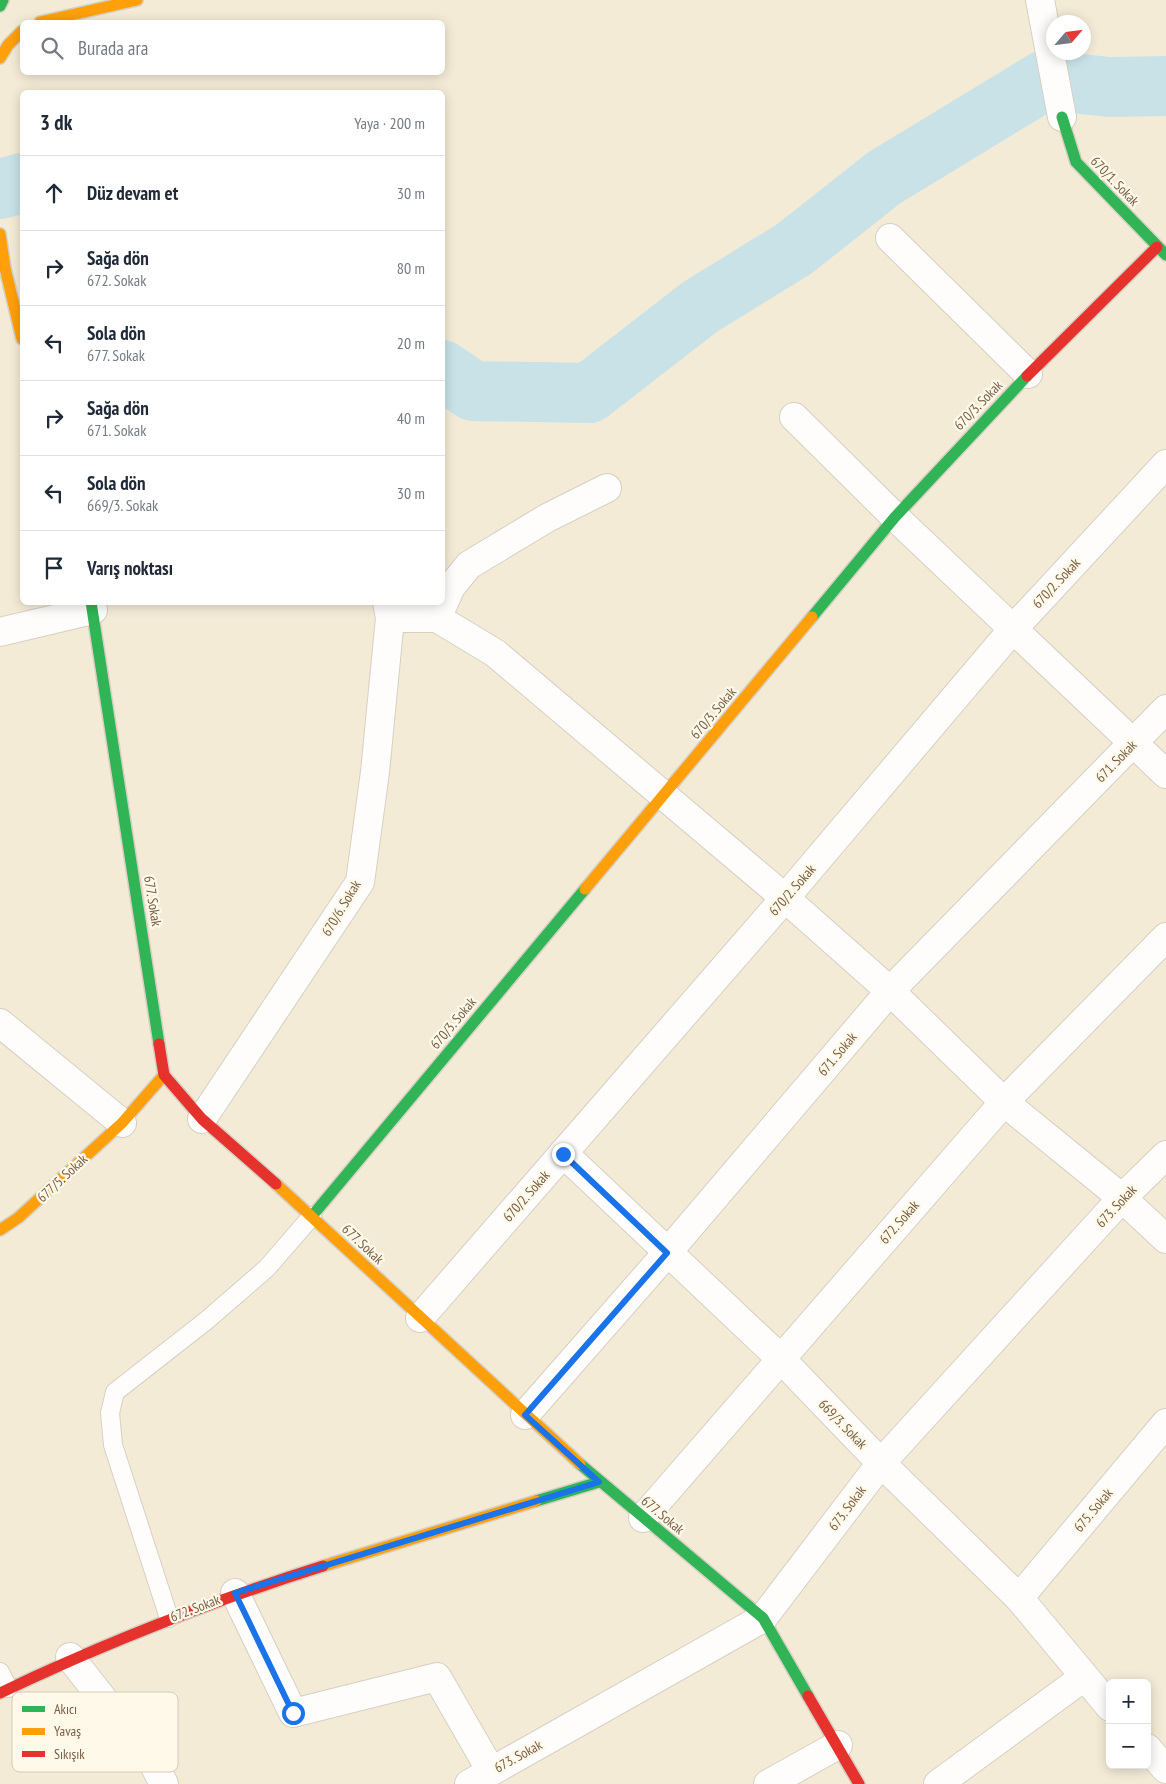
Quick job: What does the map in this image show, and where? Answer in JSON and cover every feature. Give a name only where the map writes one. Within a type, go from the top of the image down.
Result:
[{"type":"street","points":[[0,6],[3,0]]},
{"type":"street","points":[[49,20],[137,0]]},
{"type":"street","points":[[1042,12],[1062,117]]},
{"type":"street","points":[[0,58],[8,45],[20,33]]},
{"type":"street","name":"670/1. Sokak","points":[[1062,117],[1076,162],[1166,255]]},
{"type":"street","points":[[1,238],[20,330]]},
{"type":"street","points":[[890,238],[1028,374]]},
{"type":"street","name":"670/3. Sokak","points":[[312,1216],[895,517],[947,458],[1028,374],[1157,247]]},
{"type":"street","points":[[794,417],[895,517],[1166,774]]},
{"type":"street","name":"670/2. Sokak","points":[[420,1318],[785,898],[1013,629],[1166,464]]},
{"type":"street","points":[[445,600],[451,587],[469,565],[547,518],[607,488]]},
{"type":"street","points":[[437,618],[443,605]]},
{"type":"street","points":[[0,632],[92,606]]},
{"type":"street","name":"677. Sokak","points":[[92,606],[164,1075],[202,1119],[312,1216],[599,1482],[764,1618],[859,1784]]},
{"type":"street","points":[[389,610],[437,618],[495,653],[785,898],[890,991],[1004,1102],[1122,1198],[1166,1238]]},
{"type":"street","name":"670/6. Sokak","points":[[202,1119],[360,882],[375,772],[389,610]]},
{"type":"street","name":"671. Sokak","points":[[525,1415],[667,1253],[890,991],[1134,744],[1166,709]]},
{"type":"street","name":"672. Sokak","points":[[644,1518],[780,1358],[1004,1102],[1166,937]]},
{"type":"street","points":[[0,1023],[122,1123]]},
{"type":"street","name":"677/5. Sokak","points":[[0,1230],[18,1218],[122,1123],[164,1075]]},
{"type":"street","name":"669/3. Sokak","points":[[563,1154],[780,1358],[881,1463],[1019,1598],[1084,1678],[1106,1702]]},
{"type":"street","name":"673. Sokak","points":[[480,1778],[764,1618],[881,1463],[1122,1198],[1166,1155]]},
{"type":"street","name":"675. Sokak","points":[[1019,1598],[1166,1422]]},
{"type":"street","name":"672. Sokak","points":[[4,1690],[70,1657],[235,1593],[599,1482]]},
{"type":"street","points":[[235,1593],[293,1713],[437,1677],[480,1778]]},
{"type":"street","points":[[70,1657],[97,1692]]},
{"type":"street","points":[[938,1784],[1084,1678]]},
{"type":"street","points":[[768,1784],[838,1745]]},
{"type":"street","points":[[1151,1752],[1166,1769]]},
{"type":"street","points":[[158,1772],[164,1784]]},
{"type":"lane","points":[[169,1618],[114,1445],[110,1413],[116,1392],[207,1320],[267,1268],[312,1216]]},
{"type":"lane","points":[[0,1672],[4,1690]]},
{"type":"shaded area","points":[[0,0],[1166,0],[1166,1784],[0,1784]]},
{"type":"waterway","points":[[445,372],[473,391],[589,393],[700,307],[794,249],[884,178],[1045,80],[1109,87],[1166,86]]},
{"type":"waterway","points":[[0,189],[20,184]]},
{"type":"traffic: fast","points":[[0,6],[3,0]]},
{"type":"traffic: fast","points":[[1062,117],[1076,162],[1166,255]]},
{"type":"traffic: fast","points":[[812,617],[895,517],[1027,376]]},
{"type":"traffic: fast","points":[[91,605],[159,1044]]},
{"type":"traffic: fast","points":[[312,1216],[585,889]]},
{"type":"traffic: fast","points":[[580,1464],[763,1618],[808,1696]]},
{"type":"traffic: fast","points":[[536,1501],[599,1482]]},
{"type":"traffic: slow","points":[[49,20],[137,0]]},
{"type":"traffic: slow","points":[[0,58],[8,45],[20,33]]},
{"type":"traffic: slow","points":[[0,234],[5,268],[20,331]]},
{"type":"traffic: slow","points":[[585,889],[812,617]]},
{"type":"traffic: slow","points":[[0,1230],[18,1218],[122,1123],[164,1075]]},
{"type":"traffic: slow","points":[[276,1184],[580,1464]]},
{"type":"traffic: slow","points":[[323,1566],[536,1501]]},
{"type":"traffic: jam","points":[[1027,376],[1157,247]]},
{"type":"traffic: jam","points":[[159,1044],[164,1075],[202,1119],[276,1184]]},
{"type":"traffic: jam","points":[[0,1693],[79,1657],[159,1624],[323,1566]]},
{"type":"traffic: jam","points":[[808,1696],[859,1784]]},
{"type":"route","points":[[293,1713],[235,1593],[599,1482],[525,1415],[667,1253],[563,1154]]}]
